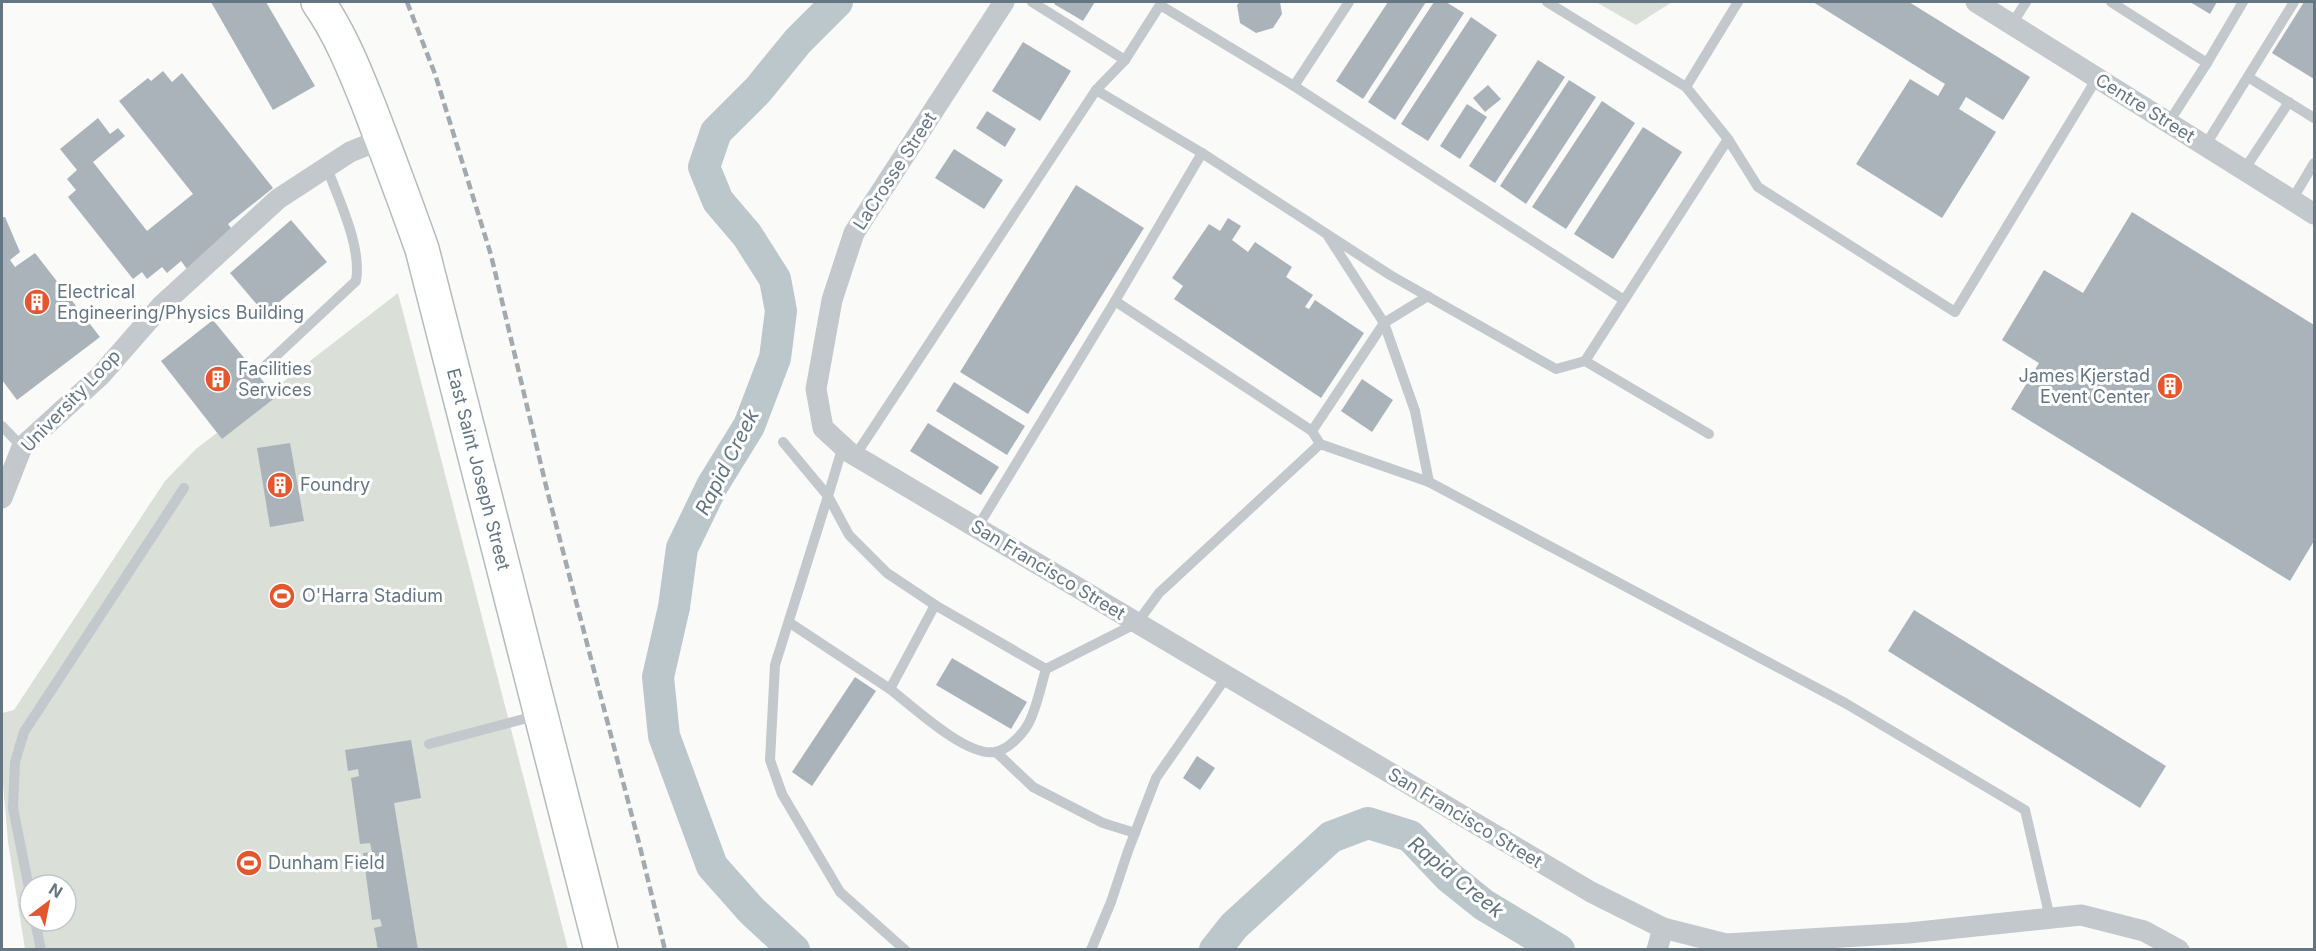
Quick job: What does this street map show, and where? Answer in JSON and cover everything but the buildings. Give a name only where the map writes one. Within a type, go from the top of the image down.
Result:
[{"type":"main road","name":"East Saint Joseph Street","points":[[323,6],[356,73],[422,249],[602,950]]},
{"type":"street","name":"LaCrosse Street","points":[[823,428],[816,389],[831,300],[854,233],[1004,2]]},
{"type":"street","name":"Centre Street","points":[[1976,2],[2314,214]]},
{"type":"street","name":"University Loop","points":[[2,498],[22,447],[100,376],[162,305],[269,207],[350,152],[382,139]]},
{"type":"street","name":"San Francisco Street","points":[[823,428],[849,451],[977,528],[1591,892],[1663,928],[1726,944],[1909,933],[2081,915],[2144,931],[2179,950]]},
{"type":"street","points":[[1657,950],[1663,928]]},
{"type":"lane","points":[[1032,2],[1125,60]]},
{"type":"lane","points":[[1294,86],[1349,2]]},
{"type":"lane","points":[[1547,2],[1686,87],[1728,139],[1758,187],[1955,312],[2097,78]]},
{"type":"lane","points":[[1686,87],[1738,2]]},
{"type":"lane","points":[[2012,24],[2026,2]]},
{"type":"lane","points":[[2111,2],[2207,63]]},
{"type":"lane","points":[[2169,122],[2243,2]]},
{"type":"lane","points":[[2205,146],[2294,2]]},
{"type":"lane","points":[[905,950],[840,891],[782,794],[770,760],[775,665],[828,496],[849,451],[1096,90],[1125,60],[1160,5],[1294,86],[1624,300]]},
{"type":"lane","points":[[2248,77],[2314,118]]},
{"type":"lane","points":[[1096,90],[1202,153],[1390,275],[1556,369],[1585,361],[1728,139]]},
{"type":"lane","points":[[2244,170],[2289,102]]},
{"type":"lane","points":[[977,528],[1115,302],[1202,153]]},
{"type":"lane","points":[[2292,200],[2314,163]]},
{"type":"lane","points":[[264,367],[356,282],[358,268],[350,236],[327,168]]},
{"type":"lane","points":[[1326,234],[1384,323],[1414,411],[1430,482]]},
{"type":"lane","points":[[1312,431],[1384,323],[1428,296]]},
{"type":"lane","points":[[1115,302],[1312,431],[1320,444],[1430,482],[1845,703],[2025,810],[2050,918]]},
{"type":"lane","points":[[1585,361],[1709,434]]},
{"type":"lane","points":[[2,426],[22,447]]},
{"type":"lane","points":[[783,442],[828,496],[849,536],[887,573],[935,605],[1046,669]]},
{"type":"lane","points":[[790,623],[890,689],[940,730],[977,750],[996,752],[1013,743],[1028,726],[1046,669],[1137,623],[1159,593],[1320,444]]},
{"type":"lane","points":[[26,873],[13,808],[15,762],[24,732],[184,488]]},
{"type":"lane","points":[[890,689],[935,605]]},
{"type":"lane","points":[[1091,950],[1156,778],[1227,676]]},
{"type":"lane","points":[[429,744],[542,715]]},
{"type":"lane","points":[[996,752],[1033,787],[1103,823],[1135,832]]},
{"type":"lane","points":[[37,933],[41,950]]},
{"type":"shaded area","points":[[1596,2],[1672,2],[1636,25]]},
{"type":"shaded area","name":"O'Harra Stadium","points":[[398,293],[568,949],[25,949],[22,933],[78,933],[78,873],[18,873],[18,905],[8,842],[2,771],[2,713],[14,710],[165,481],[196,449]]},
{"type":"waterway","name":"Rapid Creek","points":[[794,950],[751,910],[712,866],[664,736],[658,677],[674,607],[682,548],[712,486],[749,426],[775,358],[781,311],[775,279],[747,235],[718,201],[704,167],[716,132],[758,90],[798,41],[837,2]]},
{"type":"waterway","name":"Rapid Creek","points":[[1215,950],[1234,926],[1331,837],[1368,823],[1410,836],[1449,877],[1484,905],[1559,950]]},
{"type":"railway","points":[[407,2],[435,74],[491,255],[547,490],[665,950]]},
{"type":"place","name":"Electrical Engineering/Physics Building","points":[[37,302]]},
{"type":"place","name":"Facilities Services","points":[[218,379]]},
{"type":"place","name":"James Kjerstad Event Center","points":[[2170,386]]},
{"type":"place","name":"Foundry","points":[[280,485]]},
{"type":"place","name":"O'Harra Stadium","points":[[282,596]]},
{"type":"place","name":"Dunham Field","points":[[249,863]]}]
